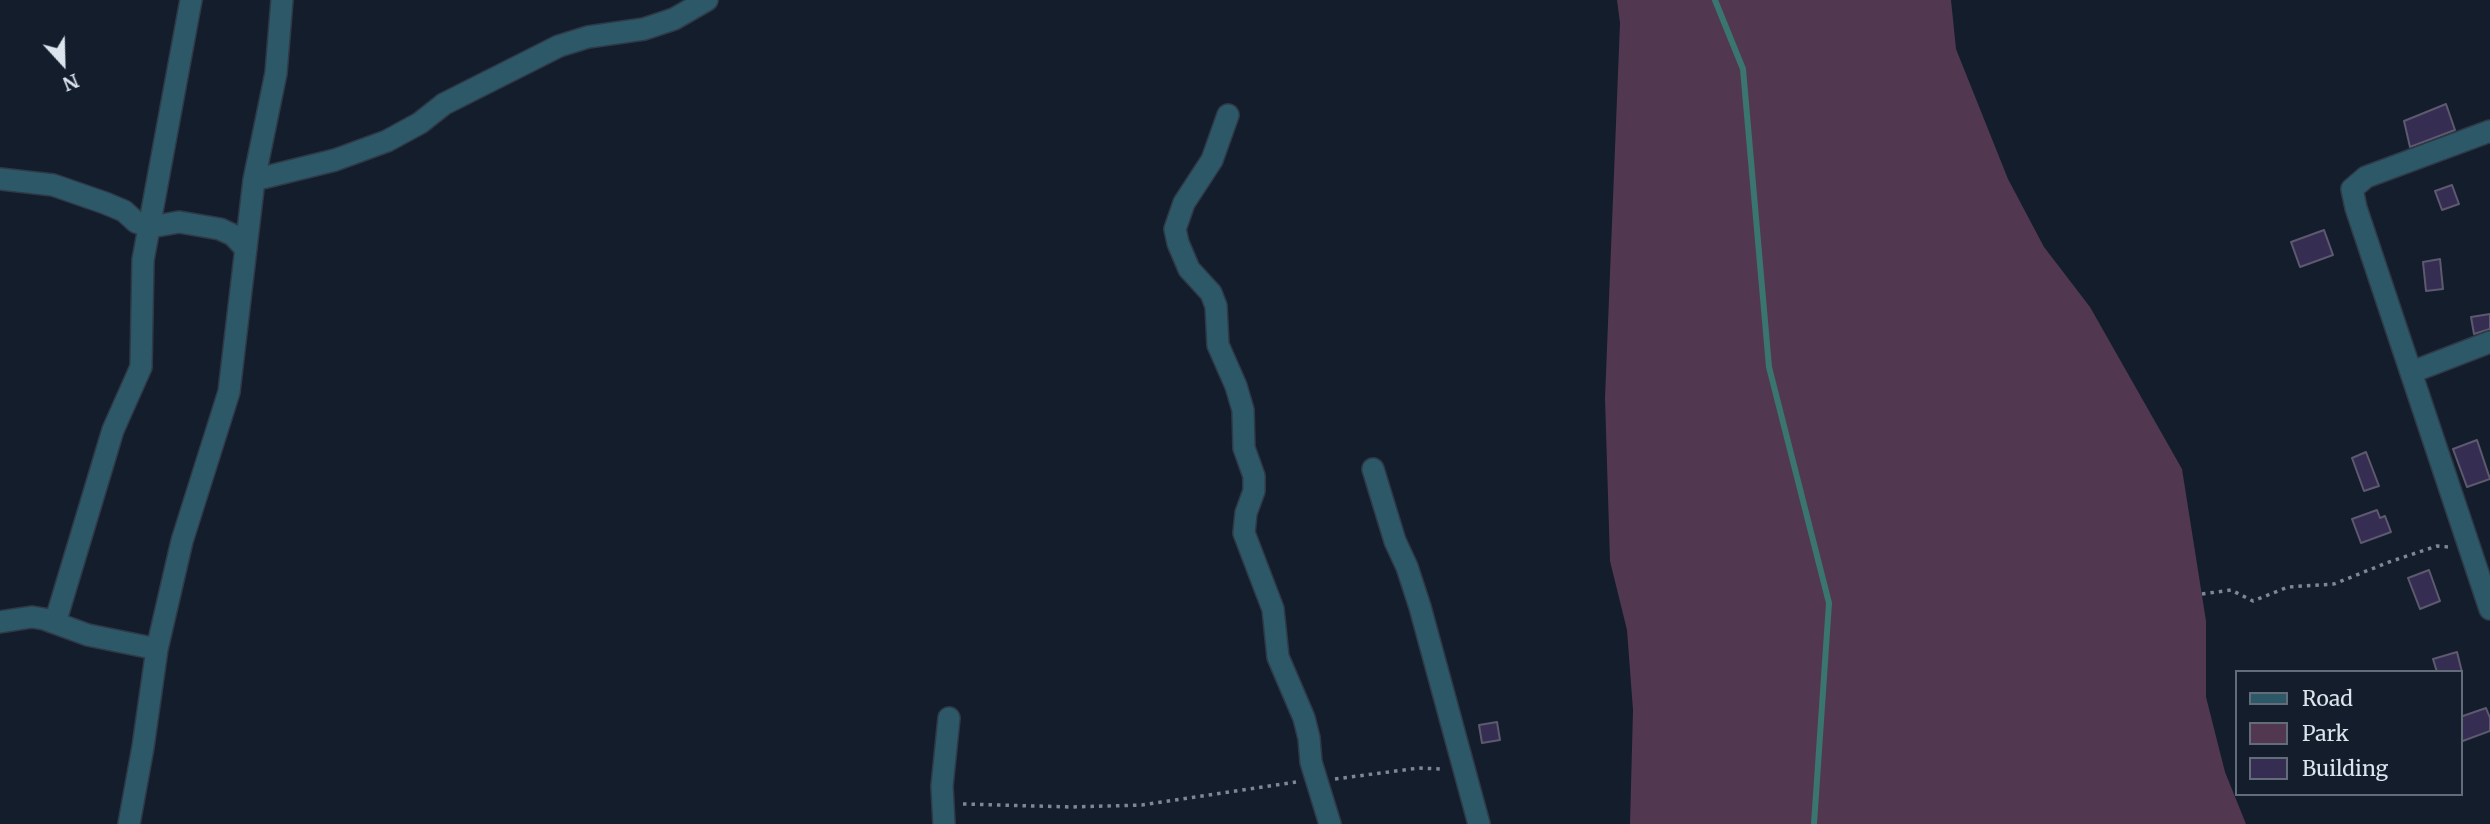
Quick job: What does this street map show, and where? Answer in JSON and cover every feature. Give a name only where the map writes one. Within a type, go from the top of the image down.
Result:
[{"type":"street","points":[[55,624],[113,430],[141,367],[144,260],[191,0]]},
{"type":"street","points":[[129,824],[157,649],[182,541],[229,392],[254,180],[276,73],[282,0]]},
{"type":"street","points":[[254,180],[335,160],[387,141],[420,123],[444,104],[559,46],[588,37],[644,29],[674,19],[707,0]]},
{"type":"street","points":[[1228,115],[1212,160],[1184,202],[1175,229],[1189,269],[1211,293],[1216,306],[1218,345],[1243,410],[1244,448],[1254,476],[1254,491],[1246,513],[1244,533],[1273,609],[1278,657],[1304,718],[1311,762],[1330,824]]},
{"type":"street","points":[[2490,131],[2366,177],[2352,189],[2356,208],[2478,558],[2490,609]]},
{"type":"street","points":[[0,179],[53,185],[106,203],[124,211],[136,222],[151,227],[179,222],[220,229],[233,235],[245,248]]},
{"type":"street","points":[[2413,372],[2490,342]]},
{"type":"street","points":[[1373,470],[1395,541],[1417,597],[1479,824]]},
{"type":"street","points":[[0,622],[32,617],[88,635],[157,649]]},
{"type":"street","points":[[944,814],[942,786],[949,718]]},
{"type":"path","points":[[2202,594],[2231,590],[2253,601],[2288,587],[2334,584],[2437,546],[2478,558]]},
{"type":"path","points":[[944,814],[1142,805],[1316,779],[1419,768],[1463,770]]},
{"type":"green space","points":[[1617,0],[1951,0],[1956,49],[2008,179],[2044,247],[2090,307],[2182,469],[2206,621],[2206,697],[2225,772],[2246,824],[1630,824],[1633,710],[1627,630],[1610,561],[1605,398],[1620,23]]},
{"type":"building","points":[[2446,104],[2455,130],[2410,147],[2404,121]]},
{"type":"building","points":[[2452,185],[2459,204],[2442,210],[2435,191]]},
{"type":"building","points":[[2324,230],[2333,255],[2300,267],[2291,242]]},
{"type":"building","points":[[2440,259],[2443,289],[2426,291],[2423,262]]},
{"type":"building","points":[[2490,314],[2490,329],[2474,334],[2471,317]]},
{"type":"building","points":[[2477,440],[2490,479],[2467,487],[2453,449]]},
{"type":"building","points":[[2366,452],[2379,486],[2364,491],[2352,458]]},
{"type":"building","points":[[2377,510],[2380,518],[2385,516],[2391,532],[2361,543],[2352,519]]},
{"type":"building","points":[[2429,570],[2440,601],[2420,609],[2408,578]]},
{"type":"building","points":[[2457,652],[2462,670],[2436,670],[2433,659]]},
{"type":"building","points":[[2486,708],[2490,718],[2490,731],[2462,741],[2462,716]]},
{"type":"building","points":[[1497,722],[1500,740],[1482,743],[1479,725]]},
{"type":"waterway","points":[[1715,0],[1743,69],[1769,367],[1829,603],[1814,824]]}]
